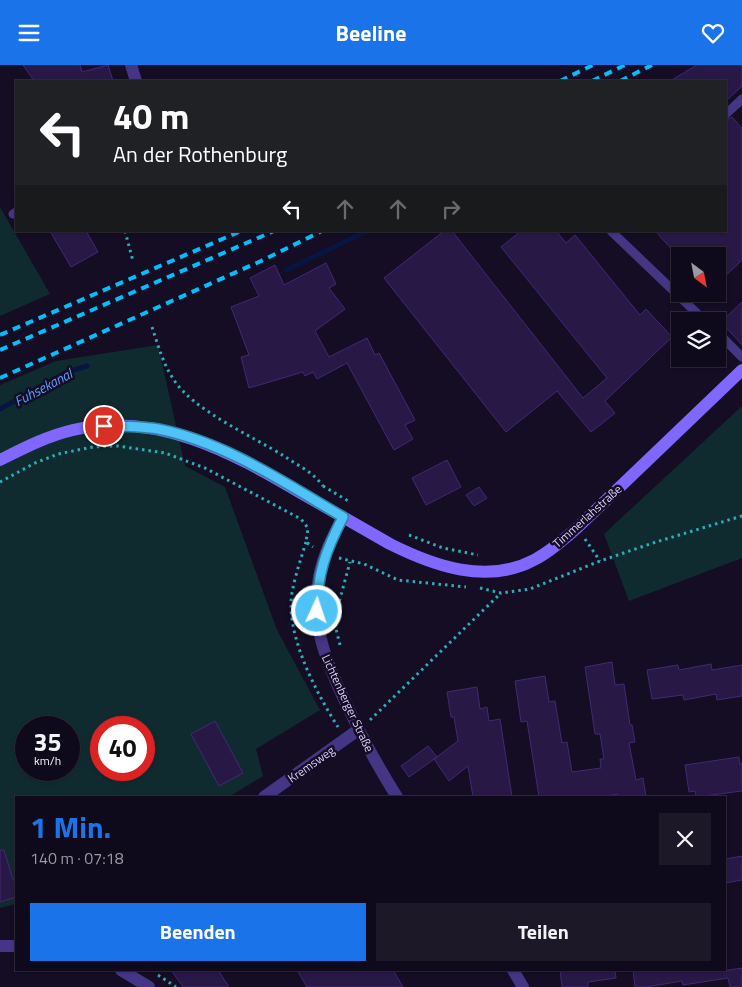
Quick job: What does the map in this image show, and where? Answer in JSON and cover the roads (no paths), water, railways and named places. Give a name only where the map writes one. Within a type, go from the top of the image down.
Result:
[{"type":"main road","name":"Timmerlahstraße","points":[[0,460],[26,446],[75,430],[104,426],[157,429],[182,435],[246,461],[413,555],[450,568],[484,572],[502,571],[534,560],[554,547],[577,528],[742,370]]},
{"type":"street","points":[[132,65],[136,80]]},
{"type":"street","name":"Lichtenberger Straße","points":[[343,517],[326,553],[318,578],[318,631],[329,666],[358,730],[396,796]]},
{"type":"street","name":"Kremsweg","points":[[265,796],[358,730]]},
{"type":"street","points":[[0,946],[15,946]]},
{"type":"street","points":[[123,971],[149,987]]},
{"type":"street","points":[[514,971],[523,987]]},
{"type":"lane","points":[[727,113],[742,99]]},
{"type":"lane","points":[[612,232],[696,312]]},
{"type":"lane","points":[[726,341],[742,357]]},
{"type":"waterway","name":"Fuhsekanal","points":[[286,270],[365,232]]},
{"type":"waterway","name":"Fuhsekanal","points":[[0,409],[67,372],[87,366]]},
{"type":"railway","points":[[562,80],[593,65]]},
{"type":"railway","points":[[594,80],[625,65]]},
{"type":"railway","points":[[622,80],[652,65]]},
{"type":"railway","points":[[0,335],[239,232]]},
{"type":"railway","points":[[0,350],[272,232]]},
{"type":"railway","points":[[0,378],[261,261],[320,232]]}]
